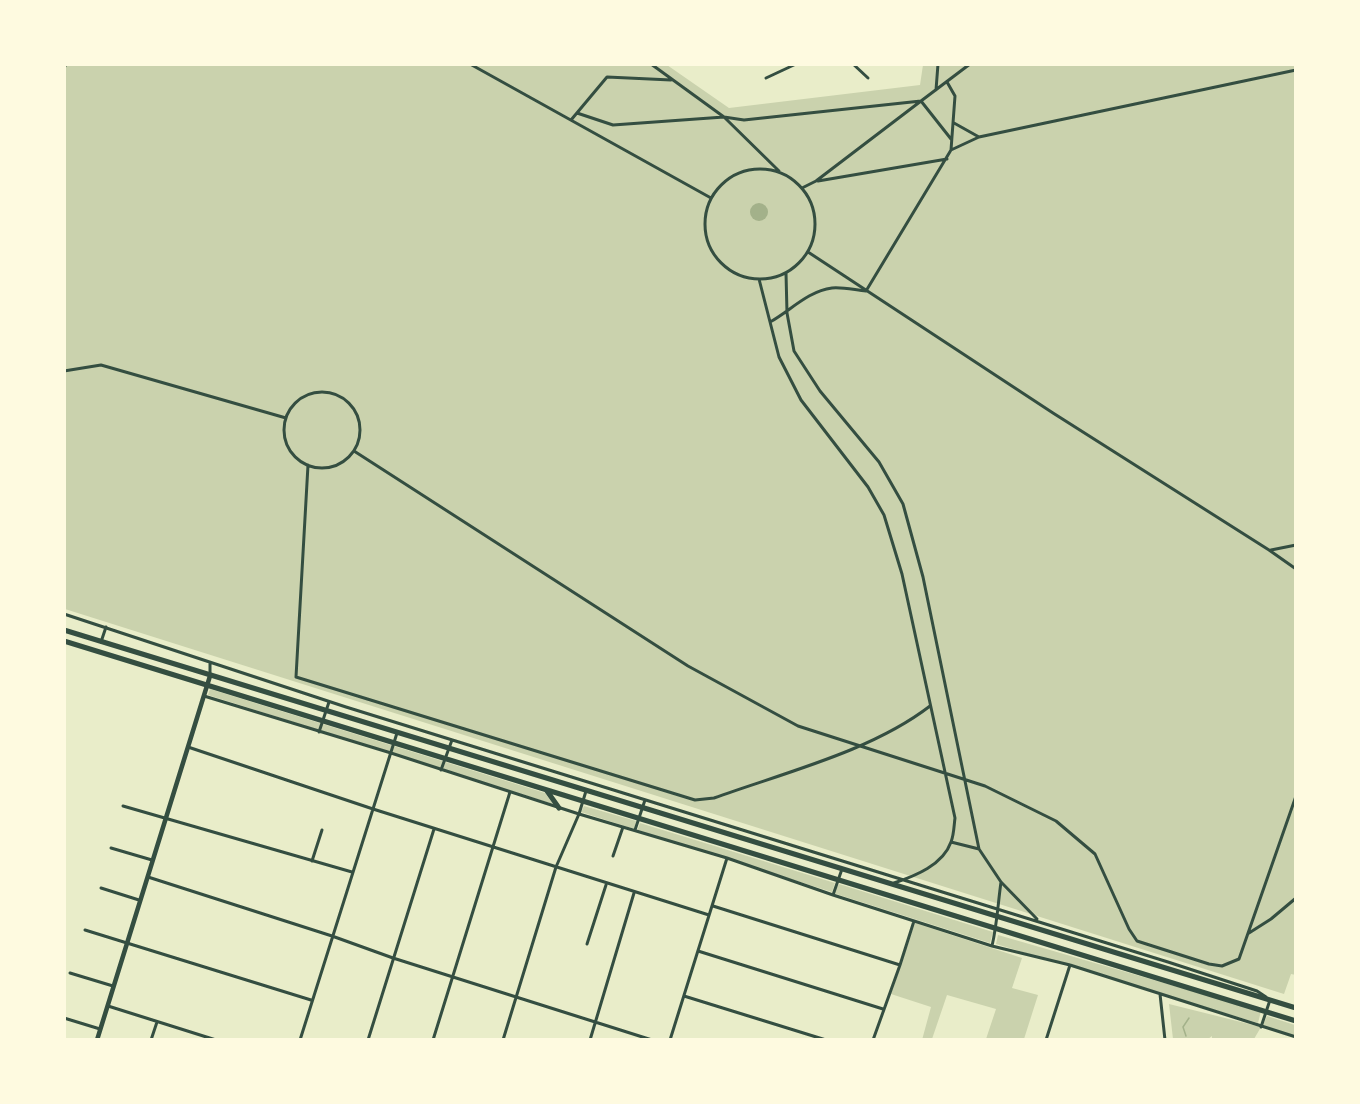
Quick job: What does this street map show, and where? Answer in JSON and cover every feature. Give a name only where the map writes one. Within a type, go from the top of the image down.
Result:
[{"type":"main road","points":[[64,630],[995,917],[1167,965],[1296,1008]]},
{"type":"main road","points":[[64,641],[1296,1021]]},
{"type":"main road","points":[[162,671],[165,662]]},
{"type":"main road","points":[[97,1040],[210,676]]},
{"type":"main road","points":[[546,790],[559,808]]},
{"type":"street","points":[[470,64],[711,198]]},
{"type":"street","points":[[651,64],[724,117],[808,196],[815,214],[815,227],[808,252],[786,273],[768,279],[740,276],[720,263],[711,251],[704,223],[711,198],[719,187],[741,172],[754,169],[780,172]]},
{"type":"street","points":[[766,78],[795,64]]},
{"type":"street","points":[[854,64],[868,78]]},
{"type":"street","points":[[936,90],[938,64]]},
{"type":"street","points":[[802,188],[816,181],[970,64]]},
{"type":"street","points":[[951,150],[979,137],[1296,70]]},
{"type":"street","points":[[571,120],[607,77],[673,80]]},
{"type":"street","points":[[866,291],[951,150],[955,96],[947,82]]},
{"type":"street","points":[[577,113],[613,125],[724,117],[744,120],[921,101]]},
{"type":"street","points":[[921,101],[952,141]]},
{"type":"street","points":[[954,123],[967,133],[979,137]]},
{"type":"street","points":[[816,181],[947,159]]},
{"type":"street","points":[[808,252],[1296,569]]},
{"type":"street","points":[[786,273],[787,313],[794,351],[820,392],[879,462],[903,504],[923,577],[979,849],[1001,882],[1039,921]]},
{"type":"street","points":[[759,279],[779,357],[801,400],[868,488],[884,515],[902,574],[955,818],[951,842],[942,857],[928,868],[891,884]]},
{"type":"street","points":[[770,322],[787,313],[806,297],[832,288],[866,291]]},
{"type":"street","points":[[64,371],[101,365],[286,418]]},
{"type":"street","points":[[321,393],[338,397],[351,407],[357,416],[359,437],[354,451],[340,463],[319,468],[308,465],[294,456],[285,438],[286,418],[290,409],[299,400],[309,395],[321,393]]},
{"type":"street","points":[[354,451],[688,666],[798,726],[985,786],[1056,821],[1095,854],[1129,929],[1137,941],[1209,964],[1222,966],[1239,958],[1296,796]]},
{"type":"street","points":[[308,465],[296,677],[696,800],[714,798],[861,746],[912,719],[930,706]]},
{"type":"street","points":[[1269,550],[1296,545]]},
{"type":"street","points":[[64,614],[329,702],[1039,921],[1167,965]]},
{"type":"street","points":[[101,642],[106,627]]},
{"type":"street","points":[[210,662],[210,676]]},
{"type":"street","points":[[204,696],[391,753],[559,808],[727,858],[832,895],[992,946],[1070,964],[1296,1037]]},
{"type":"street","points":[[241,708],[245,696]]},
{"type":"street","points":[[319,732],[329,702]]},
{"type":"street","points":[[288,722],[292,711]]},
{"type":"street","points":[[300,1040],[397,733]]},
{"type":"street","points":[[441,770],[452,740]]},
{"type":"street","points":[[188,747],[434,829],[494,846],[606,885],[709,915]]},
{"type":"street","points":[[503,1040],[556,867],[579,814],[586,790]]},
{"type":"street","points":[[433,1040],[510,792]]},
{"type":"street","points":[[635,830],[645,800]]},
{"type":"street","points":[[123,806],[352,872]]},
{"type":"street","points":[[613,856],[623,827]]},
{"type":"street","points":[[368,1040],[434,829]]},
{"type":"street","points":[[312,861],[322,830]]},
{"type":"street","points":[[951,842],[979,849]]},
{"type":"street","points":[[111,848],[153,860]]},
{"type":"street","points":[[670,1040],[727,858]]},
{"type":"street","points":[[832,895],[842,869]]},
{"type":"street","points":[[148,877],[652,1040]]},
{"type":"street","points":[[992,946],[1001,882]]},
{"type":"street","points":[[587,944],[606,885]]},
{"type":"street","points":[[101,888],[141,900]]},
{"type":"street","points":[[590,1040],[634,893]]},
{"type":"street","points":[[1247,934],[1271,919],[1296,897]]},
{"type":"street","points":[[713,906],[900,965]]},
{"type":"street","points":[[873,1040],[914,921]]},
{"type":"street","points":[[1059,936],[1061,928]]},
{"type":"street","points":[[85,930],[311,1000]]},
{"type":"street","points":[[698,951],[883,1009]]},
{"type":"street","points":[[1046,1040],[1070,964]]},
{"type":"street","points":[[70,973],[113,987]]},
{"type":"street","points":[[1160,993],[1165,1040]]},
{"type":"street","points":[[684,996],[825,1040]]},
{"type":"street","points":[[1261,1027],[1271,1000]]},
{"type":"street","points":[[108,1006],[216,1040]]},
{"type":"street","points":[[64,1018],[100,1029]]},
{"type":"street","points":[[151,1040],[157,1022]]},
{"type":"street","points":[[199,1040],[201,1035]]},
{"type":"shaded area","points":[[65,65],[667,65],[729,108],[920,85],[923,65],[1295,65],[1296,975],[1291,974],[1284,994],[65,609]]},
{"type":"shaded area","points":[[759,203],[765,206],[768,212],[765,218],[759,221],[753,218],[750,212],[753,206]]},
{"type":"shaded area","points":[[210,689],[545,793],[553,804],[208,695]]},
{"type":"shaded area","points":[[584,806],[636,821],[634,829],[581,812]]},
{"type":"shaded area","points":[[640,823],[835,883],[832,892],[637,831]]},
{"type":"shaded area","points":[[839,884],[993,932],[990,943],[833,893]]},
{"type":"shaded area","points":[[915,923],[1022,958],[1012,988],[1038,995],[1024,1039],[986,1039],[996,1009],[947,995],[932,1039],[922,1040],[931,1007],[891,994]]},
{"type":"shaded area","points":[[998,935],[1261,1011],[1258,1023],[996,944]]},
{"type":"shaded area","points":[[1169,1004],[1261,1027],[1254,1039],[1212,1039],[1212,1036],[1208,1039],[1173,1039]]},
{"type":"shaded area","points":[[1267,1016],[1295,1025],[1295,1037],[1262,1027]]},
{"type":"waterway","points":[[1186,1036],[1183,1027],[1189,1018]]}]
